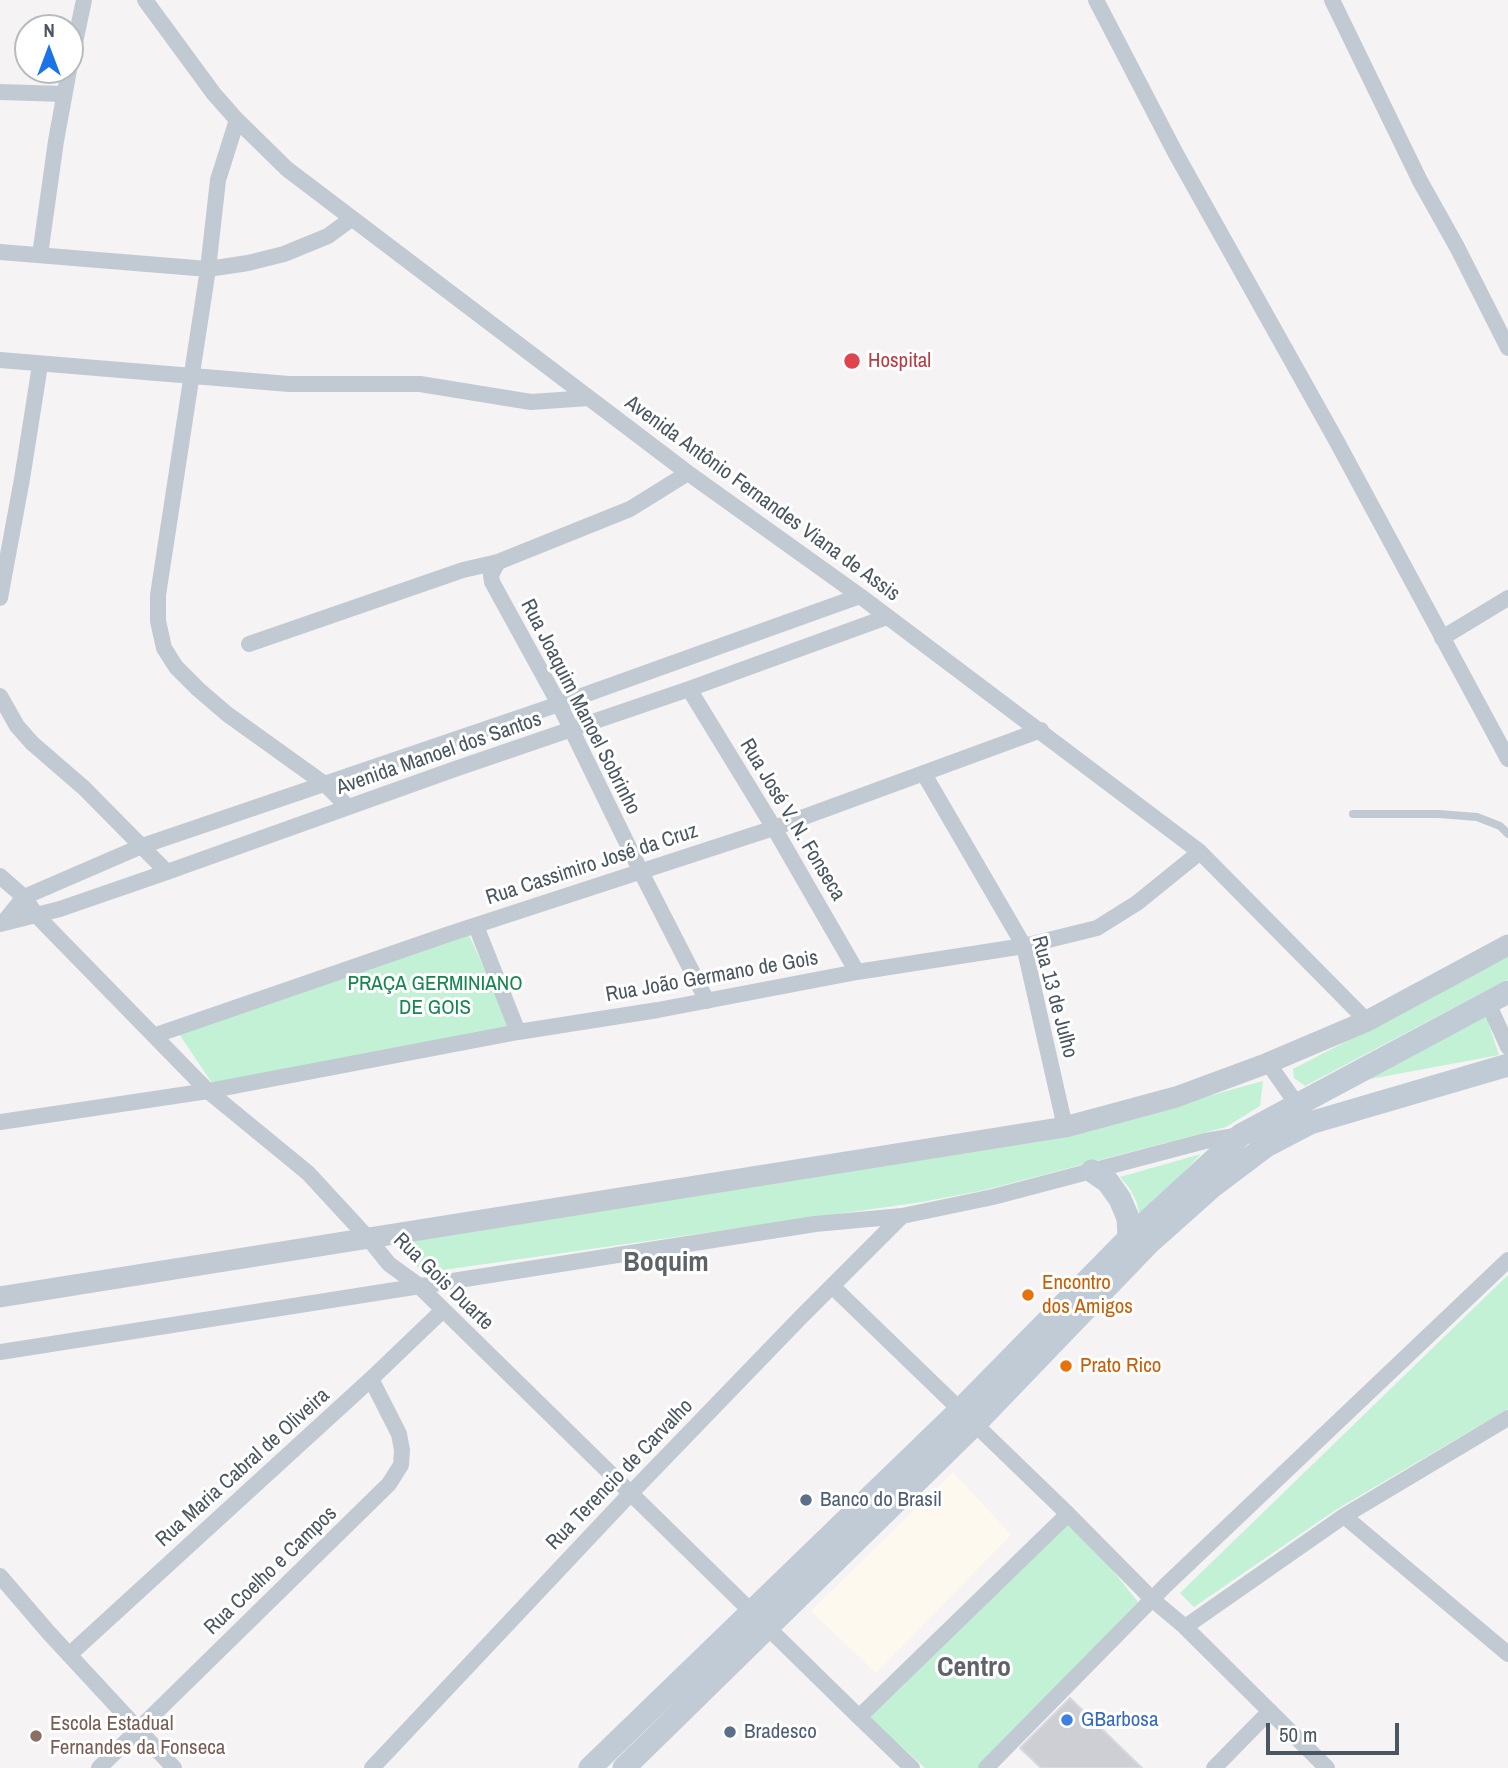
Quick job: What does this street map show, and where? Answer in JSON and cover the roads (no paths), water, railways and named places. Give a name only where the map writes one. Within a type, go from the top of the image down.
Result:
[{"type":"main road","points":[[590,1768],[751,1611],[967,1418],[1148,1244],[1213,1186],[1331,1088],[1508,992]]},
{"type":"main road","points":[[624,1768],[769,1627],[967,1418],[1129,1238],[1241,1135],[1304,1113],[1508,1065]]},
{"type":"main road","points":[[1092,1171],[1108,1182],[1120,1199],[1128,1218],[1129,1238]]},
{"type":"street","name":"Avenida Antônio Fernandes Viana de Assis","points":[[145,0],[184,55],[237,120],[287,169],[688,473],[860,596],[1200,852],[1367,1021]]},
{"type":"street","points":[[1096,0],[1176,154],[1507,754]]},
{"type":"street","points":[[1332,0],[1420,181],[1508,348]]},
{"type":"street","points":[[40,256],[66,84]]},
{"type":"street","points":[[2,90],[64,94]]},
{"type":"street","points":[[237,120],[218,180],[208,269],[158,595],[158,621],[164,648],[176,667],[227,714],[326,785],[348,807]]},
{"type":"street","points":[[0,252],[208,269],[284,254],[328,236],[351,219]]},
{"type":"street","points":[[0,360],[289,384],[419,384],[531,402],[589,398]]},
{"type":"street","points":[[0,598],[40,365]]},
{"type":"street","points":[[250,644],[463,570],[498,562],[630,509],[688,473]]},
{"type":"street","name":"Rua Joaquim Manoel Sobrinho","points":[[498,562],[492,570],[492,582],[573,730],[707,1001]]},
{"type":"street","name":"Avenida Manoel dos Santos","points":[[1,923],[24,897],[142,846],[559,704],[860,596]]},
{"type":"street","points":[[1442,638],[1508,598]]},
{"type":"street","name":"Avenida Manoel dos Santos","points":[[1,923],[37,916],[167,872],[887,617]]},
{"type":"street","name":"Rua José V. N. Fonseca","points":[[689,689],[774,828],[857,972]]},
{"type":"street","points":[[0,696],[17,726],[32,743],[84,788],[167,872]]},
{"type":"street","name":"Rua Cassimiro José da Cruz","points":[[156,1035],[774,828],[1041,730]]},
{"type":"street","name":"Rua 13 de Julho","points":[[924,774],[1024,946],[1065,1127]]},
{"type":"street","name":"Rua João Germano de Gois","points":[[0,1122],[208,1091],[518,1032],[707,1001],[857,972],[1024,946],[1097,928],[1137,903],[1200,852]]},
{"type":"street","name":"Rua Gois Duarte","points":[[0,876],[24,897],[37,916],[208,1091],[307,1173],[389,1264],[418,1285],[912,1768]]},
{"type":"street","points":[[475,926],[518,1032]]},
{"type":"street","points":[[0,1297],[1065,1127],[1176,1097],[1268,1063],[1367,1021],[1508,945]]},
{"type":"street","points":[[1488,1003],[1508,1047]]},
{"type":"street","points":[[1268,1063],[1304,1113]]},
{"type":"street","points":[[0,1352],[815,1224],[902,1216],[993,1197],[1205,1141],[1241,1135]]},
{"type":"street","name":"Rua Terencio de Carvalho","points":[[372,1768],[630,1494],[902,1216]]},
{"type":"street","points":[[986,1768],[1153,1600],[1508,1260]]},
{"type":"street","points":[[832,1286],[1327,1768]]},
{"type":"street","name":"Rua Maria Cabral de Oliveira","points":[[69,1655],[443,1310]]},
{"type":"street","name":"Rua Coelho e Campos","points":[[99,1768],[389,1484],[401,1465],[402,1450],[399,1434],[371,1379]]},
{"type":"street","points":[[1185,1627],[1344,1516],[1508,1418]]},
{"type":"street","points":[[859,1717],[1069,1514]]},
{"type":"street","points":[[1344,1516],[1508,1654]]},
{"type":"street","points":[[0,1576],[174,1768]]},
{"type":"street","points":[[1214,1768],[1270,1711]]},
{"type":"lane","points":[[1353,814],[1477,817],[1500,826],[1508,834]]},
{"type":"place","name":"Hospital","points":[[852,361]]},
{"type":"place","name":"Encontro dos Amigos","points":[[1028,1295]]},
{"type":"place","name":"Prato Rico","points":[[1066,1366]]},
{"type":"place","name":"Banco do Brasil","points":[[806,1500]]},
{"type":"place","name":"GBarbosa","points":[[1067,1720]]},
{"type":"place","name":"Bradesco","points":[[730,1732]]},
{"type":"place","name":"Escola Estadual Fernandes da Fonseca","points":[[36,1736]]},
{"type":"district","name":"Boquim","points":[[666,1263]]},
{"type":"district","name":"Centro","points":[[974,1668]]},
{"type":"park label","name":"PRAÇA GERMINIANO DE GOIS","points":[[435,996]]}]
